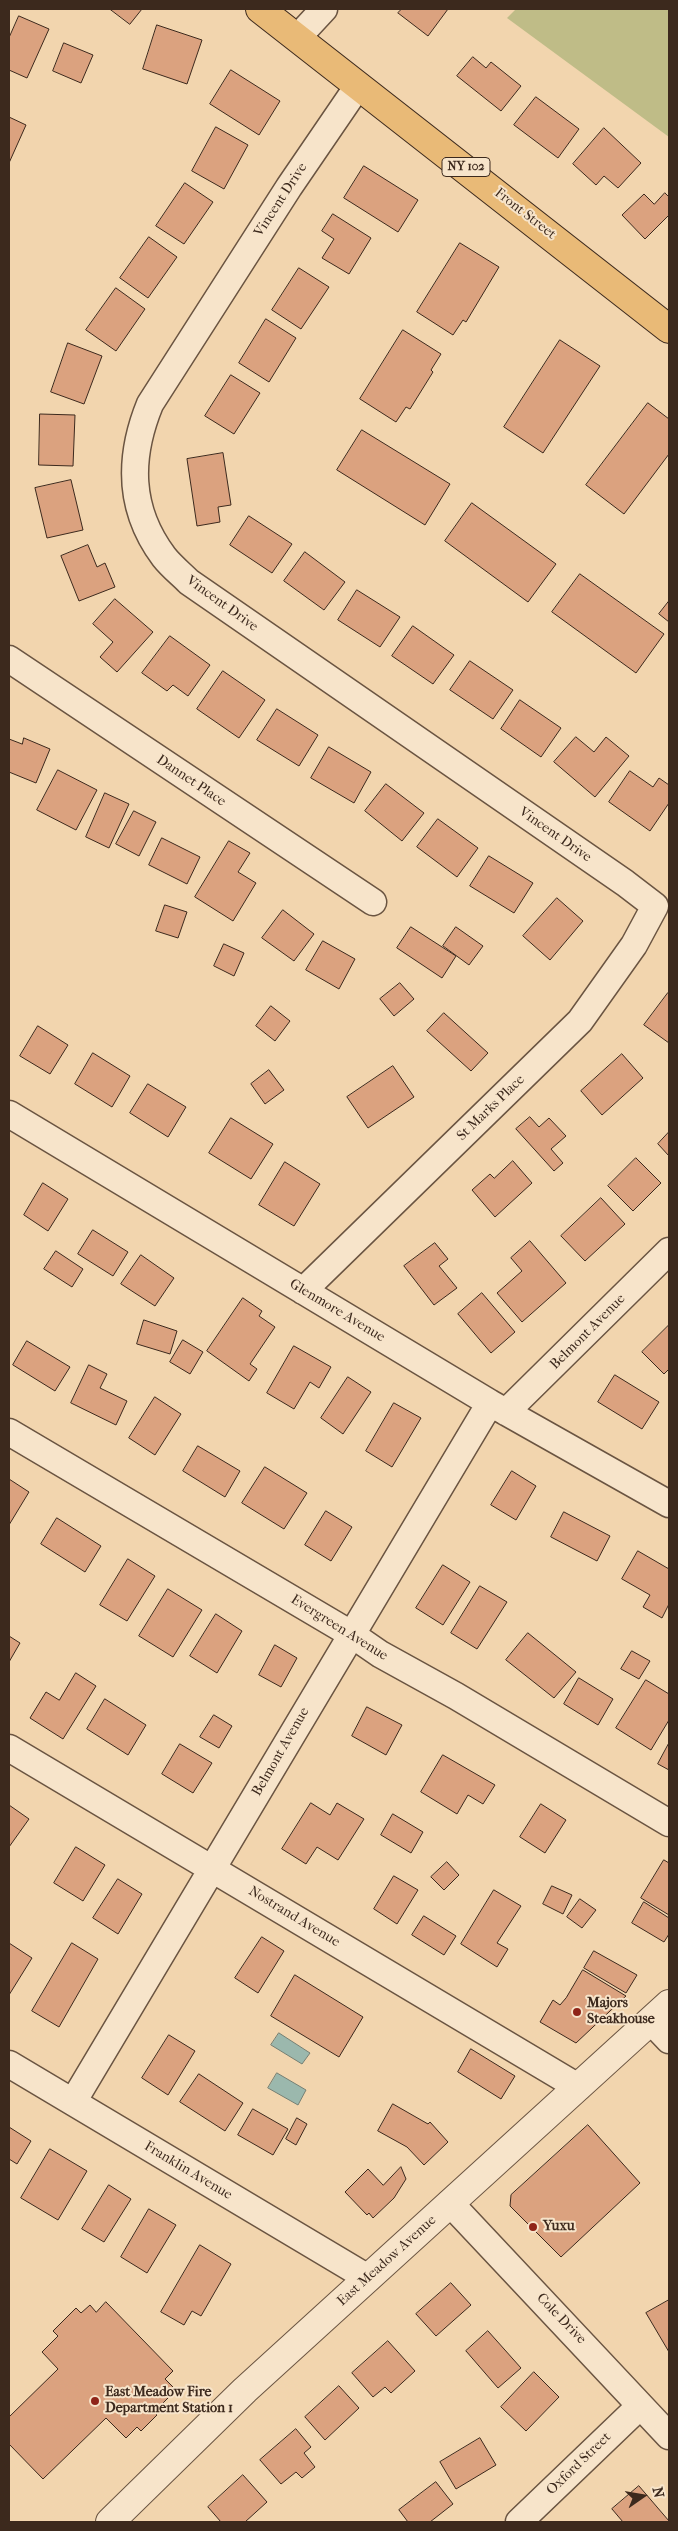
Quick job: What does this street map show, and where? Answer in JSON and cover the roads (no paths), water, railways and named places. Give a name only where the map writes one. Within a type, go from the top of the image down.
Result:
[{"type":"main road","name":"Front Street","points":[[260,9],[464,166],[669,329]]},
{"type":"street","points":[[298,37],[324,9]]},
{"type":"street","name":"Vincent Drive","points":[[358,86],[289,187],[150,404],[140,427],[134,462],[136,497],[142,518],[164,558],[189,582],[626,884],[655,906]]},
{"type":"street","name":"Dannet Place","points":[[9,659],[374,902]]},
{"type":"street","name":"St Marks Place","points":[[303,1291],[580,1021],[634,945],[655,906]]},
{"type":"street","name":"Glenmore Avenue","points":[[9,1114],[498,1408],[669,1504]]},
{"type":"street","name":"Belmont Avenue","points":[[73,2102],[351,1634],[498,1408],[669,1251]]},
{"type":"street","name":"Evergreen Avenue","points":[[9,1432],[351,1634],[380,1654],[456,1696],[669,1822]]},
{"type":"street","name":"Nostrand Avenue","points":[[9,1748],[578,2087]]},
{"type":"street","name":"East Meadow Avenue","points":[[110,2522],[213,2420],[578,2087],[663,2022]]},
{"type":"street","name":"Franklin Avenue","points":[[9,2064],[368,2278]]},
{"type":"street","name":"Cole Drive","points":[[450,2203],[602,2362],[669,2436]]},
{"type":"street","name":"Oxford Street","points":[[519,2522],[640,2406]]},
{"type":"place","name":"Majors Steakhouse","points":[[577,2012]]},
{"type":"place","name":"Yuxu","points":[[533,2227]]},
{"type":"place","name":"East Meadow Fire Department Station 1","points":[[95,2401]]}]
